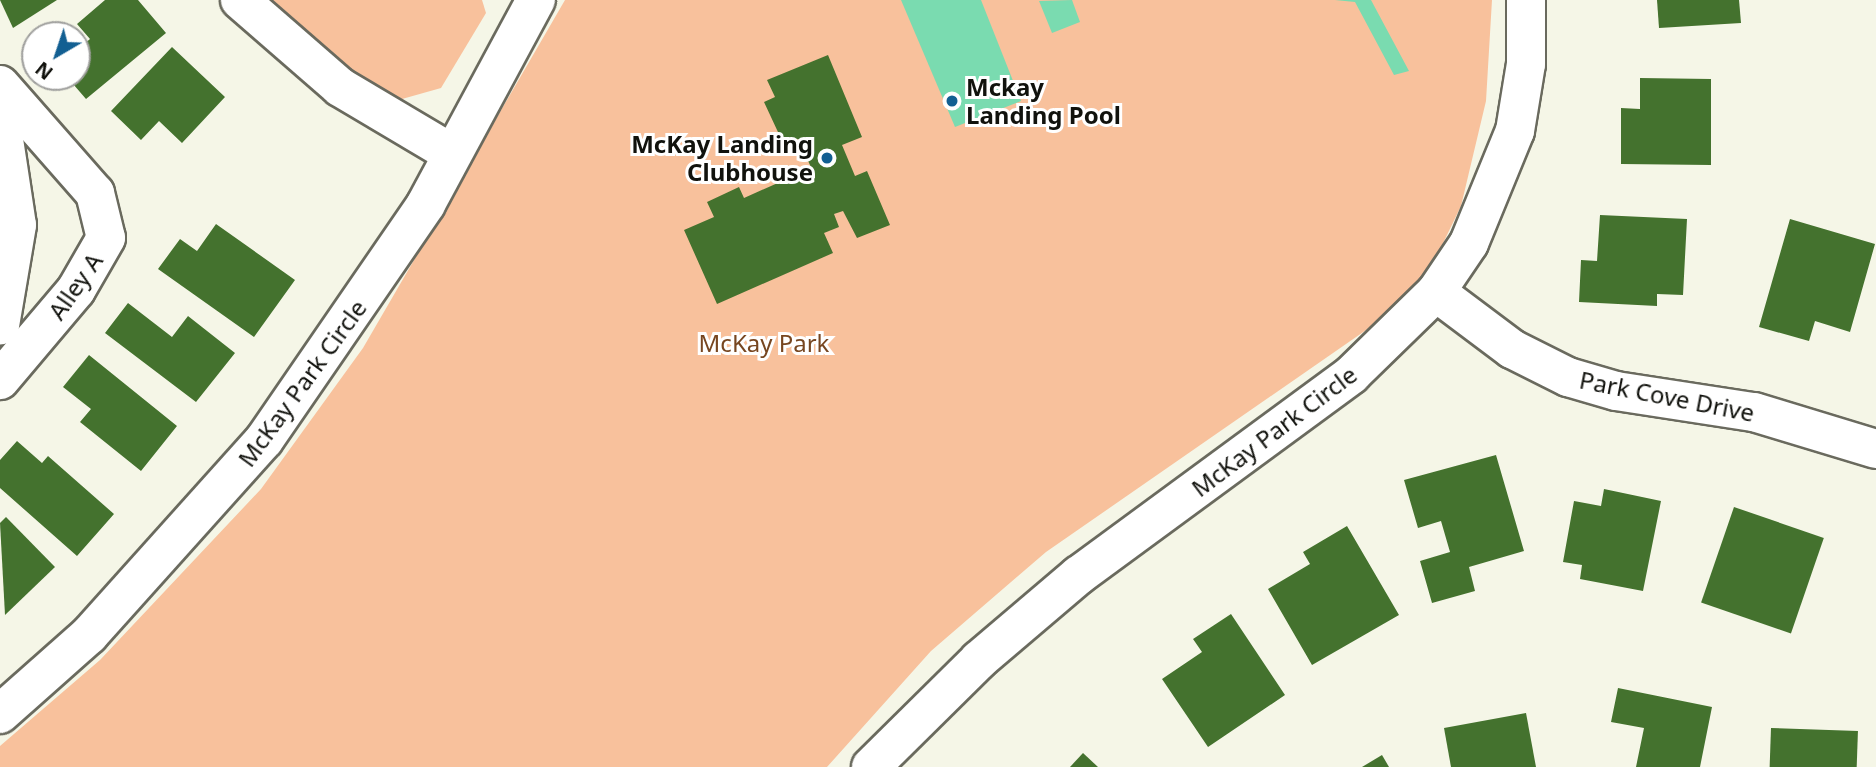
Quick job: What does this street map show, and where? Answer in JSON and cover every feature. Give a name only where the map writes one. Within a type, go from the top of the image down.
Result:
[{"type":"street","points":[[240,0],[340,87],[451,153]]},
{"type":"street","name":"McKay Park Circle","points":[[0,715],[180,540],[264,440],[426,204],[451,153],[536,0]]},
{"type":"street","name":"McKay Park Circle","points":[[871,767],[979,660],[1079,575],[1351,375],[1436,292],[1475,232],[1515,131],[1526,64],[1526,0]]},
{"type":"street","name":"Alley A","points":[[0,85],[95,193],[106,239],[76,290],[0,380]]},
{"type":"street","points":[[0,113],[17,225],[0,326]]},
{"type":"street","name":"Park Cove Drive","points":[[1436,292],[1512,349],[1568,377],[1616,391],[1754,412],[1876,449]]},
{"type":"green space","points":[[270,0],[482,0],[486,13],[441,88],[402,99],[333,63]]},
{"type":"green space","name":"McKay Park","points":[[565,0],[1492,0],[1486,101],[1461,206],[1433,264],[1395,310],[1046,552],[931,651],[827,767],[0,767],[0,746],[100,660],[261,489],[363,348]]},
{"type":"shaded area","points":[[901,0],[981,0],[1021,101],[955,127]]},
{"type":"shaded area","points":[[1072,0],[1080,22],[1052,33],[1039,1]]},
{"type":"shaded area","points":[[1335,0],[1371,0],[1409,71],[1394,75],[1355,2]]},
{"type":"building","points":[[0,0],[57,0],[21,21],[13,28]]},
{"type":"building","points":[[105,0],[138,0],[166,33],[86,99],[79,91],[91,91],[91,21],[80,21]]},
{"type":"building","points":[[1657,0],[1739,0],[1741,23],[1659,28]]},
{"type":"building","points":[[172,47],[225,97],[182,143],[159,121],[141,140],[111,111]]},
{"type":"building","points":[[828,55],[862,137],[842,145],[855,176],[867,171],[890,225],[857,238],[843,211],[834,214],[839,227],[824,233],[833,253],[717,304],[684,230],[714,217],[707,202],[739,187],[744,198],[798,174],[801,181],[815,176],[798,139],[784,145],[764,102],[775,97],[767,80]]},
{"type":"building","points":[[1640,78],[1711,79],[1711,165],[1621,164],[1621,108],[1640,109]]},
{"type":"building","points":[[1600,215],[1687,219],[1683,295],[1657,294],[1657,306],[1579,302],[1581,260],[1597,261]]},
{"type":"building","points":[[1790,219],[1875,244],[1850,332],[1815,321],[1809,341],[1759,327]]},
{"type":"building","points":[[216,224],[295,280],[254,337],[158,269],[180,239],[197,251]]},
{"type":"building","points":[[128,303],[172,337],[188,316],[235,353],[196,402],[105,333]]},
{"type":"building","points":[[89,355],[177,426],[141,471],[80,422],[91,409],[63,387]]},
{"type":"building","points":[[17,441],[42,463],[48,456],[114,514],[77,556],[0,488],[0,460]]},
{"type":"building","points":[[1496,455],[1524,551],[1469,567],[1475,591],[1432,603],[1420,561],[1450,552],[1441,521],[1418,528],[1404,480]]},
{"type":"building","points":[[1604,489],[1661,501],[1643,591],[1580,579],[1582,565],[1563,562],[1574,501],[1601,506]]},
{"type":"building","points":[[1734,507],[1824,538],[1791,633],[1701,602]]},
{"type":"building","points":[[6,517],[55,567],[5,615],[0,523]]},
{"type":"building","points":[[1347,526],[1399,615],[1312,665],[1268,589],[1310,564],[1303,552]]},
{"type":"building","points":[[1231,614],[1285,695],[1208,747],[1162,679],[1202,652],[1193,639]]},
{"type":"building","points":[[1618,688],[1712,707],[1700,767],[1636,767],[1644,728],[1611,722]]},
{"type":"building","points":[[1526,713],[1536,767],[1451,767],[1444,728]]},
{"type":"building","points":[[1771,728],[1858,731],[1857,767],[1770,767]]},
{"type":"building","points":[[1083,753],[1098,767],[1070,767]]},
{"type":"building","points":[[1382,755],[1389,767],[1362,767]]},
{"type":"place","name":"Mckay Landing Pool","points":[[952,101]]},
{"type":"place","name":"McKay Landing Clubhouse","points":[[827,158]]}]
